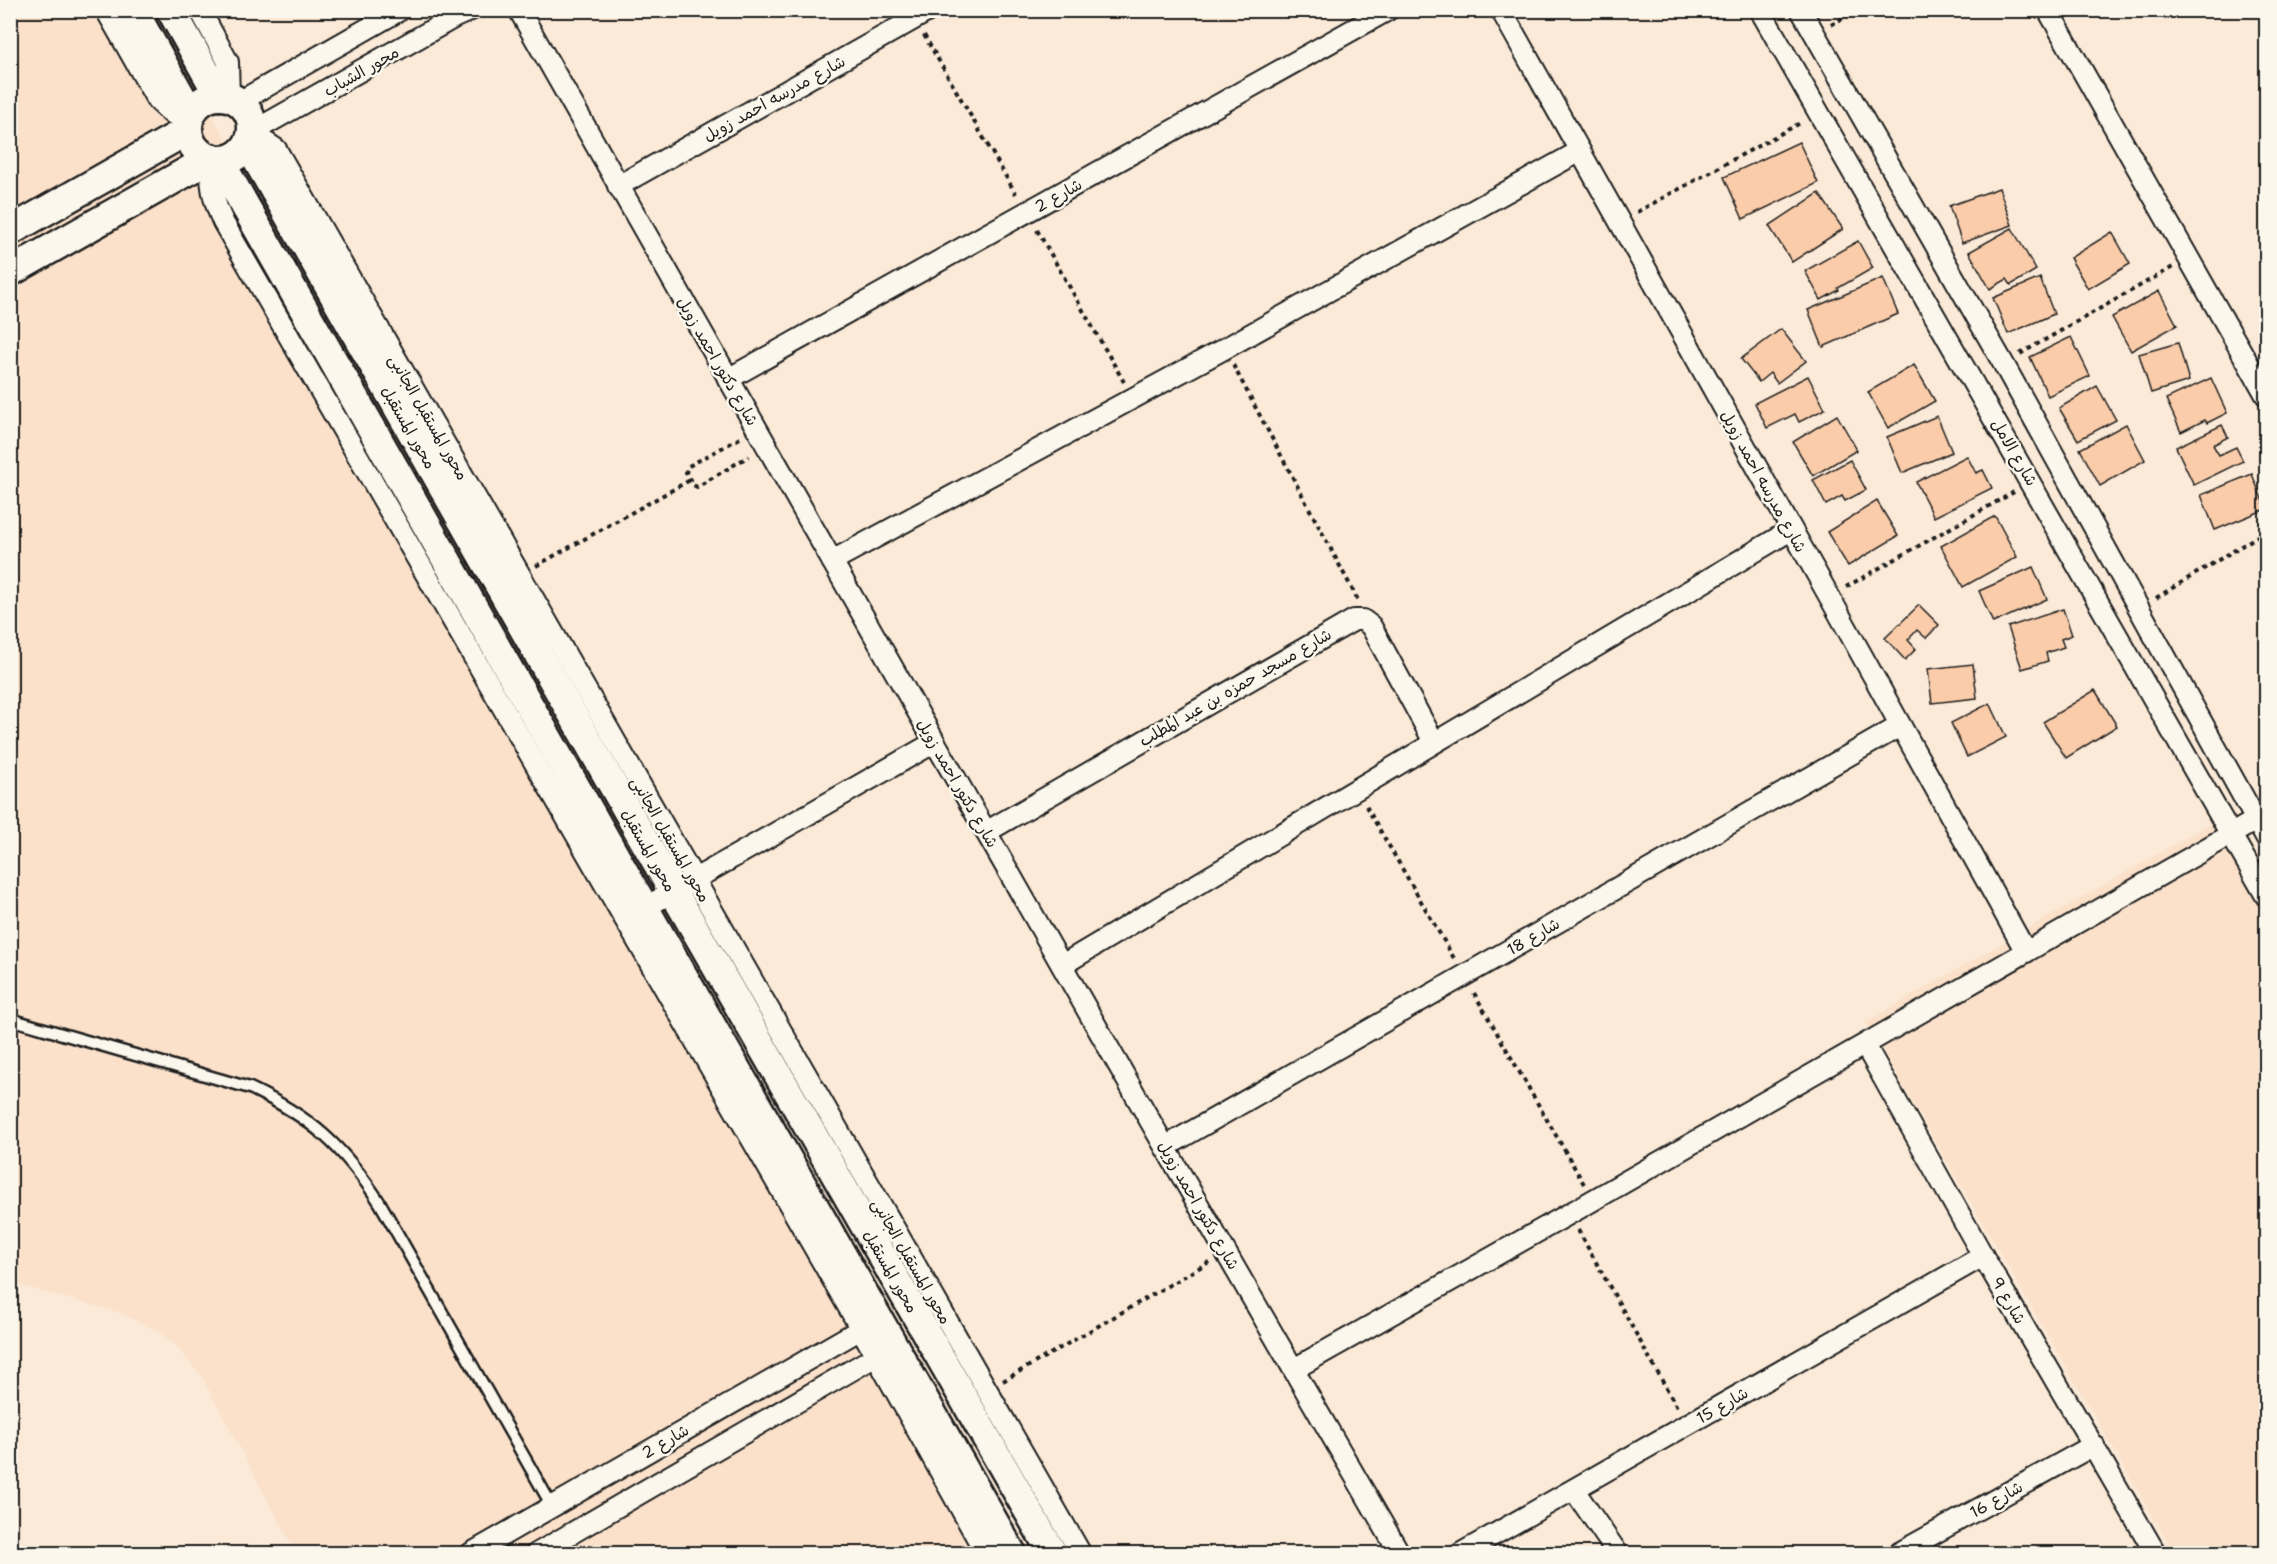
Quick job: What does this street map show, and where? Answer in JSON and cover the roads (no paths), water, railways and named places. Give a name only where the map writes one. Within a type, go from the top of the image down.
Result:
[{"type":"street","points":[[106,10],[157,100],[171,113],[189,122]]},
{"type":"street","points":[[133,10],[189,122],[195,147],[214,159]]},
{"type":"street","points":[[10,272],[214,159],[236,156],[250,138],[251,119],[229,98],[171,10]]},
{"type":"street","points":[[200,10],[228,62],[229,98]]},
{"type":"street","name":"محور الشباب","points":[[229,98],[400,10]]},
{"type":"street","name":"محور الشباب","points":[[250,138],[455,17],[471,10]]},
{"type":"street","name":"شارع دكتور احمد زويل","points":[[519,10],[1400,1554]]},
{"type":"street","name":"شارع مدرسه احمد زويل","points":[[618,186],[930,10]]},
{"type":"street","name":"شارع 2","points":[[728,379],[1388,10]]},
{"type":"street","name":"شارع مدرسه احمد زويل","points":[[1501,10],[2026,952]]},
{"type":"street","name":"شارع الامل","points":[[1760,10],[2266,896]]},
{"type":"street","name":"شارع الامل","points":[[1801,10],[2003,363],[2266,838]]},
{"type":"street","points":[[2048,10],[2266,395]]},
{"type":"street","points":[[10,231],[189,122],[200,103],[229,98]]},
{"type":"street","name":"محور المستقبل الجانبى","points":[[250,138],[264,141],[276,149],[519,575],[683,885],[1081,1554]]},
{"type":"street","name":"محور المستقبل","points":[[250,138],[683,885],[1053,1554]]},
{"type":"street","points":[[832,561],[1224,349],[1580,151]]},
{"type":"street","points":[[214,159],[210,180],[214,202],[223,222],[861,1329],[986,1554]]},
{"type":"street","name":"محور المستقبل","points":[[214,159],[645,907],[1012,1554]]},
{"type":"street","points":[[1062,965],[1791,530]]},
{"type":"street","name":"شارع مسجد حمزه بن عبد المطلب","points":[[986,832],[1345,623],[1359,620],[1371,626],[1434,742]]},
{"type":"street","name":"شارع 18","points":[[1166,1147],[1900,726]]},
{"type":"street","points":[[645,907],[935,742]]},
{"type":"street","points":[[1294,1369],[2256,820]]},
{"type":"street","name":"شارع 9","points":[[1865,1045],[1983,1256],[2156,1554]]},
{"type":"street","name":"شارع 15","points":[[1460,1554],[1983,1256]]},
{"type":"street","name":"شارع 2","points":[[470,1554],[861,1329]]},
{"type":"street","name":"شارع 2","points":[[536,1554],[876,1356]]},
{"type":"street","name":"شارع 16","points":[[1897,1554],[2094,1445]]},
{"type":"street","points":[[1574,1490],[1618,1554]]},
{"type":"street","points":[[552,1506],[568,1535]]},
{"type":"lane","points":[[10,1019],[250,1088],[282,1103],[312,1123],[338,1146],[361,1173],[380,1203],[552,1506]]}]
